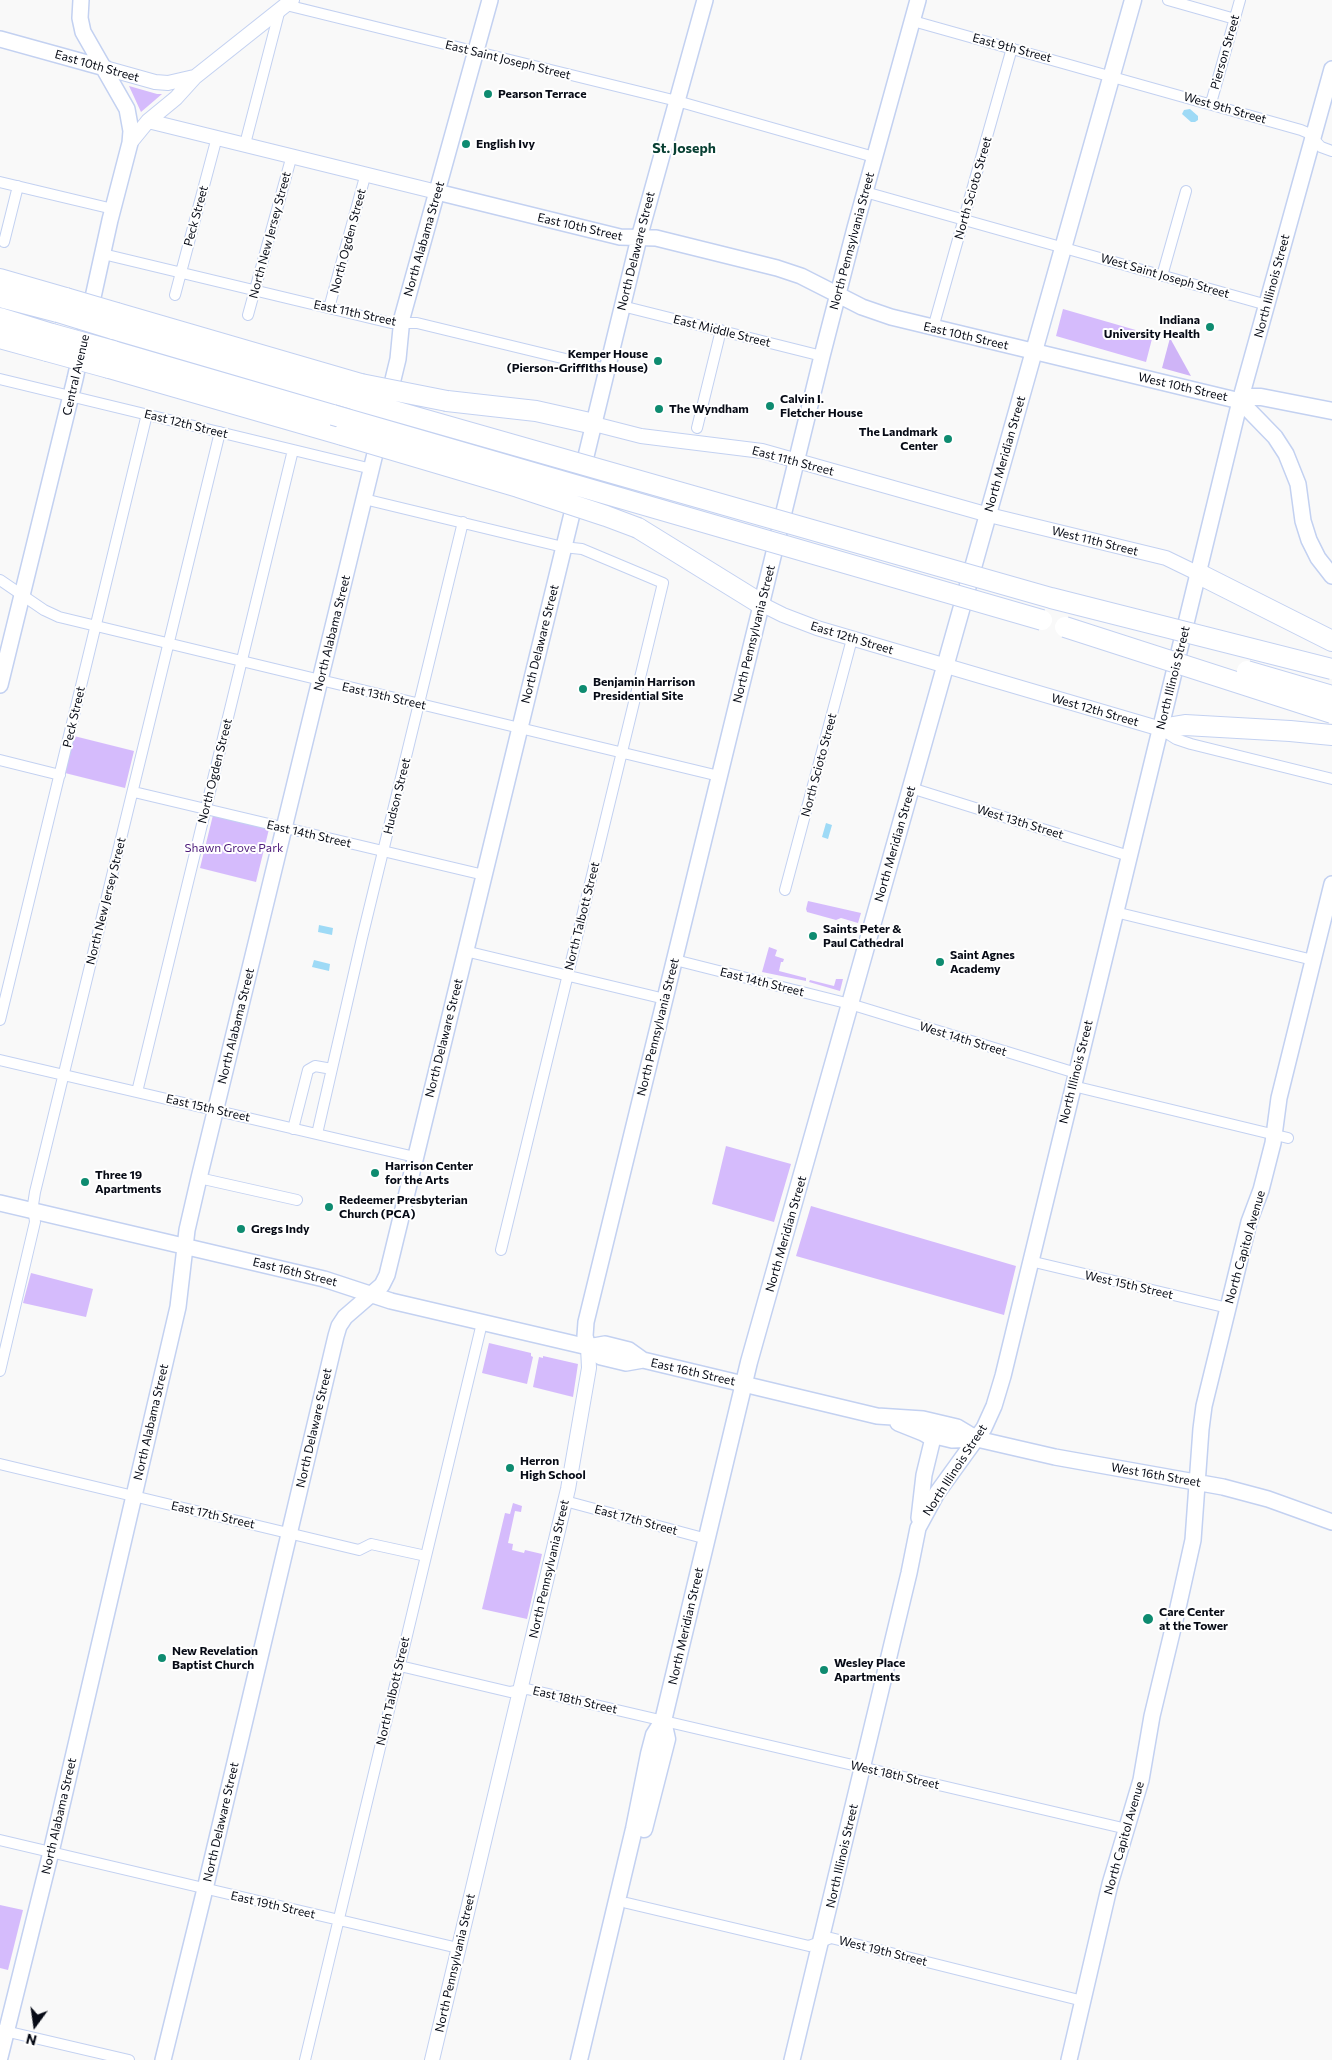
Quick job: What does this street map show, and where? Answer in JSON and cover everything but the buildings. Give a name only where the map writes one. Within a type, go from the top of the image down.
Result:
[{"type":"highway","points":[[1,292],[62,305],[358,392],[884,552],[1090,608],[1332,669]]},
{"type":"highway","points":[[0,318],[50,342],[333,415],[1065,627],[1332,713]]},
{"type":"highway","points":[[0,338],[50,342]]},
{"type":"highway","points":[[111,359],[342,435],[518,487],[638,528],[761,604]]},
{"type":"highway","points":[[358,392],[536,411],[594,424]]},
{"type":"highway","points":[[1199,574],[1332,641]]},
{"type":"highway","points":[[1090,608],[1332,684]]},
{"type":"highway","points":[[1065,627],[1222,665],[1332,696]]},
{"type":"highway","points":[[1161,730],[1185,726],[1332,735]]},
{"type":"main road","name":"Central Avenue","points":[[0,685],[71,396],[130,143],[131,131],[127,109],[83,32],[80,18],[81,0]]},
{"type":"main road","name":"North Alabama Street","points":[[0,2057],[3,2031],[50,1852],[178,1306],[184,1246],[199,1178],[398,359],[401,323],[490,0]]},
{"type":"main road","name":"North Delaware Street","points":[[163,2060],[337,1330],[346,1316],[382,1285],[386,1275],[639,238],[705,0]]},
{"type":"main road","name":"North Pennsylvania Street","points":[[588,1347],[585,1336],[586,1322],[761,604],[838,294],[918,0]]},
{"type":"main road","name":"North Meridian Street","points":[[579,2060],[634,1829],[649,1754],[654,1735],[663,1721],[744,1384],[944,666],[1133,0]]},
{"type":"main road","name":"East 10th Street","points":[[0,38],[105,68]]},
{"type":"main road","name":"North Illinois Street","points":[[792,2060],[863,1768],[918,1528],[937,1493],[977,1439],[997,1398],[1240,401],[1332,68]]},
{"type":"main road","name":"East 10th Street","points":[[437,192],[620,237],[656,238],[786,271],[801,276],[872,311],[933,328],[1034,352]]},
{"type":"main road","name":"West 10th Street","points":[[1034,352],[1240,401],[1250,397],[1261,397],[1332,411]]},
{"type":"main road","points":[[1240,401],[1275,438],[1286,454],[1298,484],[1303,520],[1309,540],[1318,558],[1332,576]]},
{"type":"main road","name":"North Capitol Avenue","points":[[1069,2060],[1110,1884],[1128,1829],[1141,1780],[1152,1716],[1193,1540],[1202,1417],[1249,1222],[1281,1136],[1279,1098],[1332,884]]},
{"type":"main road","name":"East 16th Street","points":[[0,1203],[324,1279],[392,1301],[588,1347],[601,1357],[626,1363],[643,1360],[744,1384]]},
{"type":"main road","name":"West 16th Street","points":[[744,1384],[878,1416],[923,1433],[952,1440],[977,1439],[1049,1456],[1198,1482],[1256,1495],[1332,1522]]},
{"type":"main road","name":"West 16th Street","points":[[878,1416],[923,1419],[957,1427],[977,1439]]},
{"type":"main road","points":[[918,1528],[924,1475],[932,1442],[930,1437],[923,1433]]},
{"type":"main road","name":"North Meridian Street","points":[[589,2060],[667,1739],[663,1721]]},
{"type":"street","points":[[1168,0],[1235,18]]},
{"type":"street","name":"Pierson Street","points":[[1211,103],[1240,0]]},
{"type":"street","name":"East Saint Joseph Street","points":[[286,5],[677,101],[874,156]]},
{"type":"street","points":[[130,143],[148,121],[176,98],[182,89],[195,77],[286,5]]},
{"type":"street","points":[[245,144],[286,5]]},
{"type":"street","name":"East 9th Street","points":[[913,21],[1112,76]]},
{"type":"street","name":"North Scioto Street","points":[[933,328],[1012,48]]},
{"type":"street","name":"East 10th Street","points":[[105,68],[155,82],[168,83],[195,77]]},
{"type":"street","name":"West 9th Street","points":[[1112,76],[1300,130],[1313,138],[1320,146],[1332,151]]},
{"type":"street","points":[[130,143],[134,130],[142,118],[174,92],[182,89]]},
{"type":"street","name":"East 10th Street","points":[[148,121],[366,173],[437,192]]},
{"type":"street","name":"Peck Street","points":[[176,295],[217,137]]},
{"type":"street","name":"North New Jersey Street","points":[[248,316],[292,155]]},
{"type":"street","name":"North Ogden Street","points":[[329,308],[366,173]]},
{"type":"street","points":[[0,182],[114,209]]},
{"type":"street","points":[[4,242],[18,186]]},
{"type":"street","points":[[1162,276],[1186,191]]},
{"type":"street","points":[[865,192],[1063,248]]},
{"type":"street","name":"West Saint Joseph Street","points":[[1063,248],[1267,305]]},
{"type":"street","name":"East 11th Street","points":[[103,254],[390,323],[417,323],[607,369]]},
{"type":"street","name":"East Middle Street","points":[[622,306],[822,356]]},
{"type":"street","points":[[697,428],[721,330]]},
{"type":"street","name":"East 12th Street","points":[[0,379],[372,469]]},
{"type":"street","name":"Peck Street","points":[[0,1020],[147,414]]},
{"type":"street","name":"East 11th Street","points":[[594,424],[641,436],[762,452],[988,515]]},
{"type":"street","name":"North New Jersey Street","points":[[0,1371],[35,1222],[34,1198],[220,432]]},
{"type":"street","name":"North Ogden Street","points":[[137,1092],[293,450]]},
{"type":"street","points":[[364,499],[563,547]]},
{"type":"street","name":"West 11th Street","points":[[988,515],[1166,558],[1199,574]]},
{"type":"street","name":"Hudson Street","points":[[317,1134],[463,522]]},
{"type":"street","name":"North Talbott Street","points":[[501,1250],[663,583],[582,549],[563,547]]},
{"type":"street","name":"East 13th Street","points":[[0,580],[54,616],[719,776]]},
{"type":"street","name":"East 12th Street","points":[[761,604],[808,625],[944,666]]},
{"type":"street","name":"North Scioto Street","points":[[785,890],[852,639]]},
{"type":"street","name":"West 12th Street","points":[[944,666],[1161,730],[1176,739],[1191,744],[1332,779]]},
{"type":"street","points":[[0,760],[60,775]]},
{"type":"street","name":"West 13th Street","points":[[911,788],[1129,856]]},
{"type":"street","name":"East 14th Street","points":[[134,792],[484,874]]},
{"type":"street","points":[[1115,912],[1313,960]]},
{"type":"street","points":[[465,951],[665,999]]},
{"type":"street","name":"East 14th Street","points":[[675,960],[850,1004]]},
{"type":"street","name":"West 14th Street","points":[[850,1004],[1074,1079],[1281,1136]]},
{"type":"street","name":"East 15th Street","points":[[0,1060],[415,1157]]},
{"type":"street","points":[[293,1129],[308,1070],[315,1066],[332,1070]]},
{"type":"street","points":[[199,1178],[297,1200]]},
{"type":"street","name":"West 15th Street","points":[[1030,1261],[1228,1308]]},
{"type":"street","name":"North Talbott Street","points":[[306,2060],[482,1323]]},
{"type":"street","name":"North Pennsylvania Street","points":[[432,2060],[565,1501],[589,1368],[588,1347]]},
{"type":"street","name":"East 17th Street","points":[[0,1464],[359,1550],[371,1544],[426,1556]]},
{"type":"street","name":"East 17th Street","points":[[565,1501],[706,1539]]},
{"type":"street","name":"East 18th Street","points":[[400,1666],[510,1692],[527,1689],[663,1721]]},
{"type":"street","name":"West 18th Street","points":[[663,1721],[1128,1829]]},
{"type":"street","name":"East 19th Street","points":[[0,1840],[458,1948]]},
{"type":"street","name":"West 19th Street","points":[[627,1903],[808,1946],[831,1938],[1083,2001]]},
{"type":"street","points":[[3,2031],[129,2060]]},
{"type":"green space","points":[[129,86],[157,94],[162,94],[141,112]]},
{"type":"green space","points":[[1063,309],[1153,335],[1146,362],[1056,336]]},
{"type":"green space","points":[[74,736],[134,751],[125,788],[65,773]]},
{"type":"green space","name":"Shawn Grove Park","points":[[213,815],[269,829],[256,882],[200,868]]},
{"type":"green space","points":[[808,901],[861,913],[858,923],[841,918],[836,920],[807,912]]},
{"type":"green space","points":[[769,947],[777,950],[775,956],[784,959],[781,962],[779,971],[806,978],[806,981],[762,972]]},
{"type":"green space","points":[[836,979],[843,979],[840,991],[809,982],[810,980],[834,986]]},
{"type":"green space","points":[[726,1146],[791,1164],[774,1222],[712,1204]]},
{"type":"green space","points":[[811,1206],[1016,1266],[1004,1315],[796,1256]]},
{"type":"green space","points":[[31,1273],[93,1289],[86,1317],[23,1303]]},
{"type":"green space","points":[[489,1343],[531,1353],[533,1357],[527,1384],[482,1373]]},
{"type":"green space","points":[[543,1356],[578,1364],[573,1397],[533,1387],[539,1357],[543,1358]]},
{"type":"green space","points":[[513,1503],[522,1506],[521,1512],[515,1511],[508,1543],[513,1544],[512,1550],[524,1553],[525,1550],[542,1554],[527,1619],[482,1609],[505,1513],[510,1514]]},
{"type":"green space","points":[[0,1905],[23,1910],[8,1970],[0,1968]]},
{"type":"shaded area","points":[[1170,338],[1191,376],[1162,368]]},
{"type":"water","points":[[1190,109],[1198,116],[1198,120],[1195,122],[1191,122],[1182,114],[1184,110]]},
{"type":"water","points":[[826,823],[832,825],[828,839],[822,837]]},
{"type":"water","points":[[319,925],[333,928],[332,935],[318,932]]},
{"type":"water","points":[[314,960],[330,964],[329,971],[312,967]]},
{"type":"place","name":"Pearson Terrace","points":[[488,94]]},
{"type":"place","name":"English Ivy","points":[[466,144]]},
{"type":"place","name":"Indiana University Health","points":[[1210,327]]},
{"type":"place","name":"Kemper House (Pierson-Griffiths House)","points":[[658,361]]},
{"type":"place","name":"Calvin I. Fletcher House","points":[[770,406]]},
{"type":"place","name":"The Wyndham","points":[[659,409]]},
{"type":"place","name":"The Landmark Center","points":[[948,439]]},
{"type":"place","name":"Benjamin Harrison Presidential Site","points":[[583,689]]},
{"type":"place","name":"Saints Peter & Paul Cathedral","points":[[813,936]]},
{"type":"place","name":"Saint Agnes Academy","points":[[940,962]]},
{"type":"place","name":"Harrison Center for the Arts","points":[[375,1173]]},
{"type":"place","name":"Three 19 Apartments","points":[[85,1182]]},
{"type":"place","name":"Redeemer Presbyterian Church (PCA)","points":[[329,1207]]},
{"type":"place","name":"Gregs Indy","points":[[241,1229]]},
{"type":"place","name":"Herron High School","points":[[510,1468]]},
{"type":"place","name":"Care Center at the Tower","points":[[1148,1619]]},
{"type":"place","name":"New Revelation Baptist Church","points":[[162,1658]]},
{"type":"place","name":"Wesley Place Apartments","points":[[824,1670]]},
{"type":"district","name":"St. Joseph","points":[[684,148]]}]
